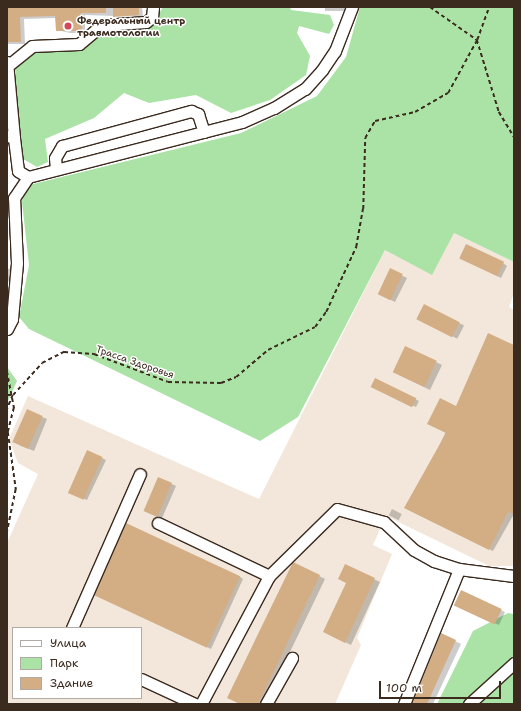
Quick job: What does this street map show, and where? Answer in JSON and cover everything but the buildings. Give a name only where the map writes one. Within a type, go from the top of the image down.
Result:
[{"type":"street","points":[[28,177],[14,163],[11,137],[8,63],[32,46],[79,44],[102,25],[146,22],[152,17],[153,7]]},
{"type":"street","points":[[7,329],[12,319],[14,198],[28,177],[204,132],[268,111],[305,89],[336,51],[352,7]]},
{"type":"street","points":[[56,169],[54,158],[62,146],[191,111],[198,114],[204,132]]},
{"type":"street","points":[[72,627],[140,474]]},
{"type":"street","points":[[201,704],[270,576],[337,509],[384,522],[414,550],[459,569],[514,576]]},
{"type":"street","points":[[158,523],[270,576]]},
{"type":"street","points":[[404,704],[459,569]]},
{"type":"street","points":[[266,704],[292,658]]},
{"type":"street","points":[[469,704],[514,663]]},
{"type":"street","points":[[142,679],[195,704]]},
{"type":"path","points":[[430,7],[477,40],[499,112],[514,137]]},
{"type":"path","name":"Трасса Здоровья","points":[[7,410],[13,395],[42,363],[64,352],[94,354],[168,382],[221,383],[236,377],[268,350],[315,327],[326,312],[356,247],[363,209],[365,138],[375,121],[415,112],[448,93],[477,40],[489,7]]},
{"type":"path","points":[[7,371],[13,395],[8,432],[16,489],[7,533]]},
{"type":"path","points":[[7,395],[13,395]]},
{"type":"shaded area","points":[[454,233],[514,262],[514,293],[509,307],[514,310],[514,566],[489,566],[386,516],[373,545],[392,554],[357,638],[361,645],[335,704],[7,704],[7,543],[38,474],[18,463],[9,439],[28,396],[259,499],[385,250]]},
{"type":"green space","points":[[163,7],[290,7],[291,10],[330,15],[334,25],[329,34],[299,26],[297,33],[310,56],[306,75],[270,100],[231,113],[196,95],[149,103],[124,93],[94,118],[45,139],[48,162],[37,167],[23,159],[20,153],[15,68],[20,55],[36,42],[146,33]]},
{"type":"green space","points":[[360,7],[514,7],[514,262],[454,233],[432,275],[385,250],[298,417],[260,441],[29,329],[19,317],[29,265],[22,202],[25,186],[241,133],[317,96],[346,57]]},
{"type":"green space","points":[[7,367],[17,381],[7,403]]},
{"type":"green space","points":[[508,613],[514,614],[514,704],[437,704],[473,631]]},
{"type":"place","name":"Федеральный центр травмотологии","points":[[68,26]]}]
